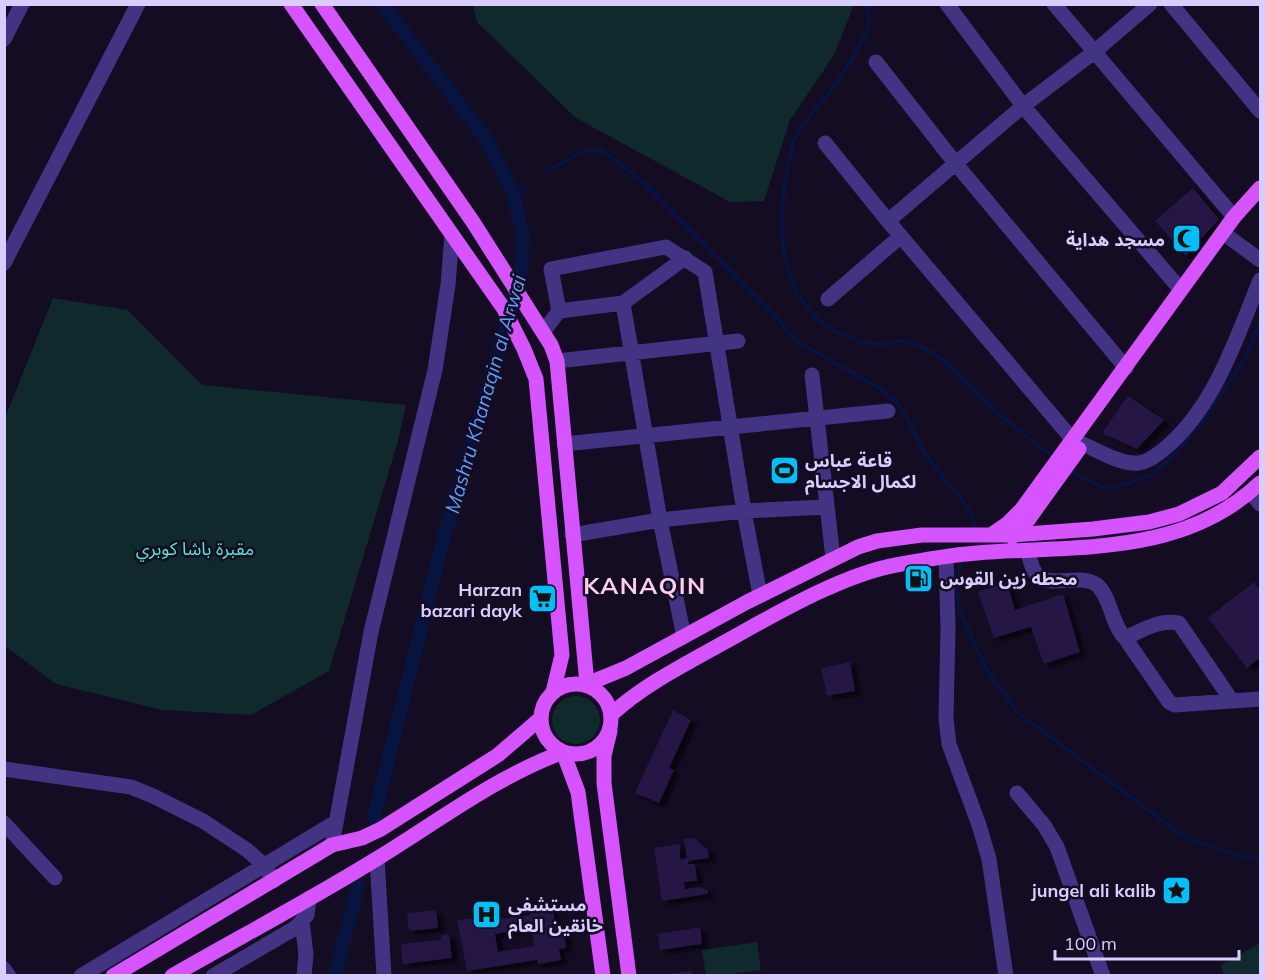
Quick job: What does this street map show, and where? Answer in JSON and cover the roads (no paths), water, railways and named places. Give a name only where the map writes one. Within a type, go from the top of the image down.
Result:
[{"type":"main road","points":[[291,4],[504,309],[533,368],[536,379],[562,655],[553,692]]},
{"type":"main road","points":[[322,4],[467,212],[551,345],[557,361],[587,684]]},
{"type":"main road","points":[[1076,445],[1181,290],[1234,217],[1260,188]]},
{"type":"main road","points":[[998,552],[1014,535],[1048,483],[1230,238],[1260,203]]},
{"type":"main road","points":[[533,368],[557,361]]},
{"type":"main road","points":[[610,731],[596,749],[574,754],[563,752],[546,738],[542,728],[541,718],[546,699],[563,686],[575,683],[587,684],[626,668],[754,598],[858,547],[921,535],[1014,535],[1123,526],[1179,514],[1221,493],[1260,457]]},
{"type":"main road","points":[[986,535],[1015,517],[1048,483]]},
{"type":"main road","points":[[612,714],[641,689],[760,622],[838,584],[868,573],[893,566],[951,556],[1108,546],[1177,532],[1210,518],[1257,493]]},
{"type":"main road","points":[[858,547],[868,573]]},
{"type":"main road","points":[[754,598],[760,622]]},
{"type":"main road","points":[[587,684],[604,695],[612,714],[604,756],[604,783],[628,975]]},
{"type":"main road","points":[[113,975],[332,845],[362,838],[381,829],[498,754],[541,718]]},
{"type":"main road","points":[[172,975],[377,859],[495,783],[538,761],[563,752]]},
{"type":"main road","points":[[563,752],[578,792],[603,975]]},
{"type":"street","points":[[4,39],[22,4]]},
{"type":"street","points":[[4,263],[10,240],[138,4]]},
{"type":"street","points":[[947,4],[1023,106],[1181,290]]},
{"type":"street","points":[[1054,4],[1234,217]]},
{"type":"street","points":[[888,221],[1023,106],[1094,52],[1150,4]]},
{"type":"street","points":[[1171,4],[1260,111]]},
{"type":"street","points":[[876,62],[956,164],[1126,368]]},
{"type":"street","points":[[825,143],[1076,445],[1132,464],[1147,461],[1170,444],[1203,405],[1236,339],[1260,280]]},
{"type":"street","points":[[332,845],[370,632],[435,370],[448,285],[452,234]]},
{"type":"street","points":[[828,299],[900,236]]},
{"type":"street","points":[[1230,238],[1260,260]]},
{"type":"street","points":[[559,311],[551,268],[666,247],[705,272],[744,511],[754,598]]},
{"type":"street","points":[[543,332],[559,311],[623,303],[685,258]]},
{"type":"street","points":[[623,303],[660,520],[684,637]]},
{"type":"street","points":[[557,361],[738,340]]},
{"type":"street","points":[[812,375],[833,558]]},
{"type":"street","points":[[564,444],[888,411]]},
{"type":"street","points":[[572,535],[660,520],[744,511],[826,507]]},
{"type":"street","points":[[1027,550],[1036,575],[1044,580],[1080,580],[1094,583],[1102,590],[1117,630],[1125,638],[1169,702],[1175,705],[1260,699]]},
{"type":"street","points":[[951,556],[946,718],[949,744],[989,859],[1006,975]]},
{"type":"street","points":[[1125,638],[1159,623],[1169,621],[1179,623],[1232,701]]},
{"type":"street","points":[[4,769],[131,787],[153,796],[203,821],[247,850],[264,865],[274,881]]},
{"type":"street","points":[[1017,793],[1052,837],[1103,975]]},
{"type":"street","points":[[81,975],[336,822]]},
{"type":"street","points":[[4,823],[55,878]]},
{"type":"street","points":[[377,859],[384,975]]},
{"type":"street","points":[[213,975],[295,928],[302,922],[309,906],[309,898]]},
{"type":"street","points":[[302,922],[306,954],[304,975]]},
{"type":"street","points":[[4,969],[9,975]]},
{"type":"waterway","name":"Mashru Khanaqin al Arwai","points":[[374,818],[441,548],[521,273],[523,234],[513,193],[486,139],[382,4]]},
{"type":"waterway","points":[[868,4],[869,23],[858,49],[833,88],[801,128],[792,147],[782,213],[785,257],[791,278],[800,297],[812,313],[829,327],[861,342],[884,344],[903,341],[933,353],[1007,420],[1053,457]]},
{"type":"waterway","points":[[549,170],[585,150],[602,150],[644,183],[798,342],[881,389],[900,406],[928,458],[966,505],[972,517],[974,526],[972,532]]},
{"type":"waterway","points":[[513,193],[525,186]]},
{"type":"waterway","points":[[1069,469],[1105,488],[1129,484],[1154,473],[1172,457],[1206,416],[1246,357],[1260,323]]},
{"type":"waterway","points":[[962,559],[957,583],[959,610],[987,670],[1018,713],[1181,834],[1220,851],[1260,860]]},
{"type":"waterway","name":"Mashru Khanaqin al Arwai","points":[[335,976],[358,885]]},
{"type":"place","name":"مسجد هداية","points":[[1186,239]]},
{"type":"place","name":"قاعة عباس لكمال الاجسام","points":[[784,470]]},
{"type":"place","name":"محطه زين القوس","points":[[919,578]]},
{"type":"place","name":"Harzan bazari dayk","points":[[543,599]]},
{"type":"place","name":"jungel ali kalib","points":[[1177,890]]},
{"type":"place","name":"مستشفى خانقين العام","points":[[487,914]]},
{"type":"district","name":"KANAQIN","points":[[645,585]]},
{"type":"park label","name":"مقبرة باشا كوبري","points":[[195,548]]}]
